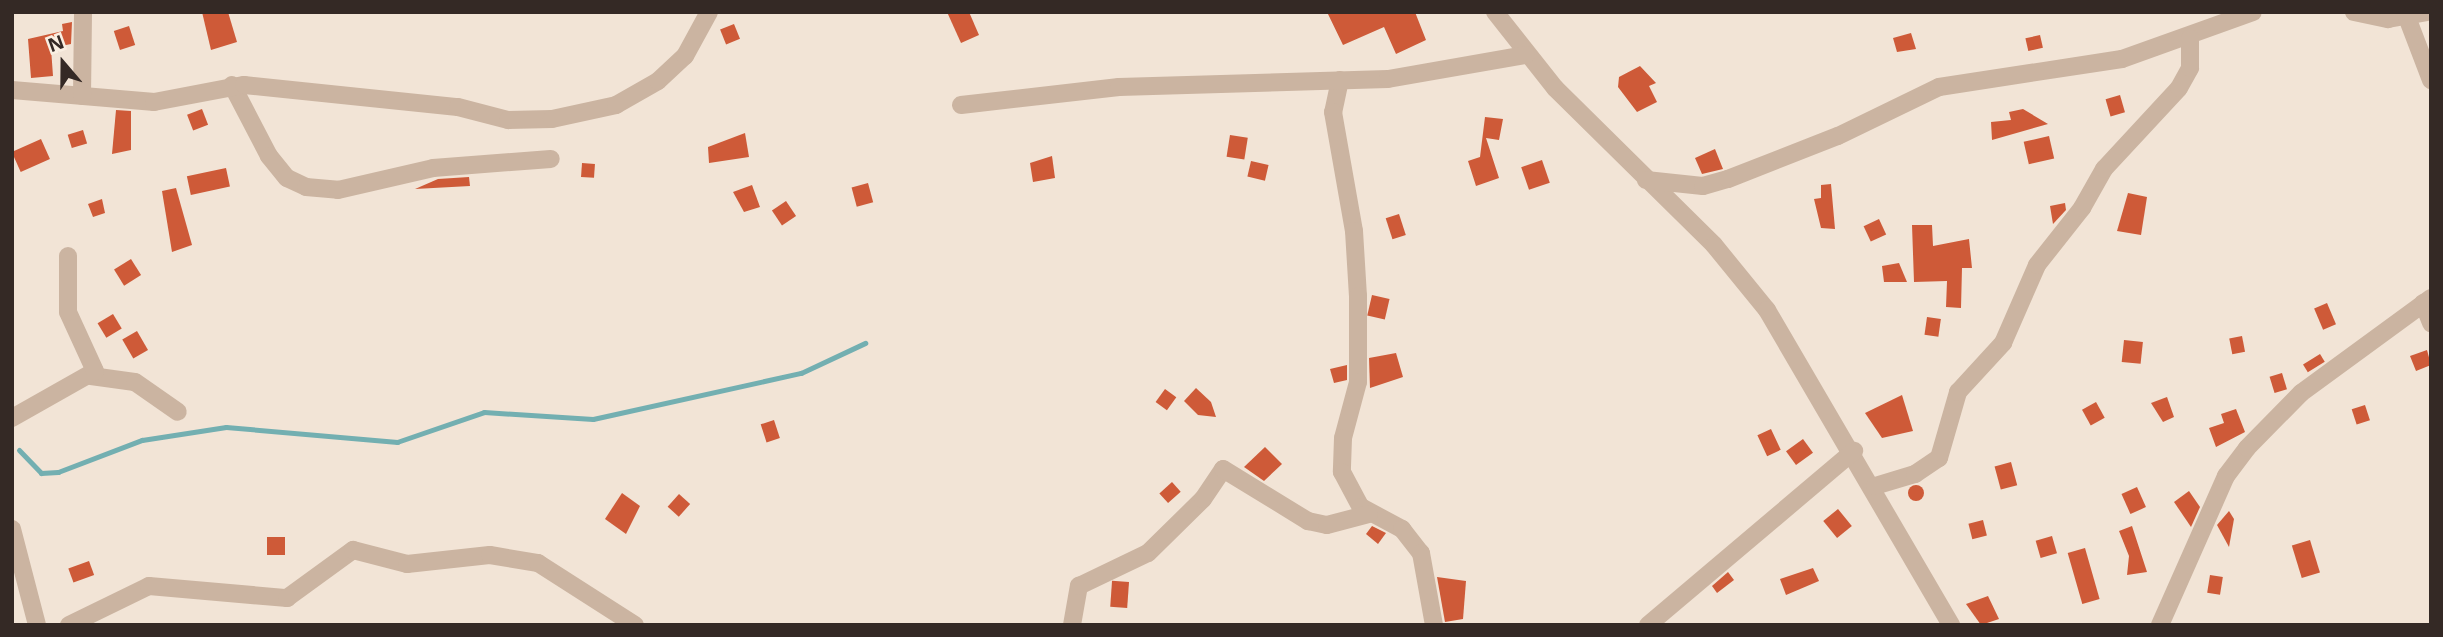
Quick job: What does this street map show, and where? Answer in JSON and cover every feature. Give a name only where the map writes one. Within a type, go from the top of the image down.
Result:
[{"type":"street","points":[[82,96],[83,12]]},
{"type":"street","points":[[12,90],[154,102],[232,85],[552,120],[617,105],[658,81],[685,56],[709,12]]},
{"type":"street","points":[[1495,12],[1526,55],[1646,180],[1714,245],[1767,310],[1875,486],[1951,625]]},
{"type":"street","points":[[1646,180],[1716,183],[1838,136],[1939,86],[2097,64],[2189,38],[2253,12]]},
{"type":"street","points":[[2354,12],[2405,15],[2426,12]]},
{"type":"street","points":[[2405,15],[2431,80]]},
{"type":"street","points":[[1875,486],[1915,474],[1939,458],[1958,392],[2003,343],[2037,265],[2104,169],[2179,88],[2190,68],[2189,38]]},
{"type":"street","points":[[961,105],[1119,87],[1388,79],[1526,55]]},
{"type":"street","points":[[1340,80],[1333,112],[1354,231],[1358,296],[1358,382],[1343,438],[1342,472],[1369,514],[1402,529],[1421,554],[1434,625]]},
{"type":"street","points":[[232,85],[269,156],[288,178],[306,187],[338,190],[433,168],[551,159]]},
{"type":"street","points":[[68,256],[65,299],[93,356],[90,376]]},
{"type":"street","points":[[2160,625],[2226,476],[2247,448],[2301,393],[2427,301],[2431,323]]},
{"type":"street","points":[[12,418],[90,376],[135,382],[178,412]]},
{"type":"street","points":[[1648,625],[1854,451]]},
{"type":"street","points":[[1072,625],[1079,586],[1148,553],[1203,499],[1223,469],[1308,521],[1337,524],[1369,514]]},
{"type":"street","points":[[12,528],[37,625]]},
{"type":"street","points":[[69,625],[149,586],[287,598],[353,550],[407,564],[477,555],[537,563],[635,625]]},
{"type":"building","points":[[202,12],[228,12],[237,42],[211,50]]},
{"type":"building","points":[[947,12],[969,12],[979,35],[961,43]]},
{"type":"building","points":[[1327,12],[1415,12],[1426,40],[1396,54],[1384,27],[1343,45]]},
{"type":"building","points":[[72,22],[71,44],[51,48],[53,76],[31,78],[28,39],[63,31],[62,24]]},
{"type":"building","points":[[734,24],[740,39],[726,44],[720,30]]},
{"type":"building","points":[[129,26],[135,45],[120,50],[114,31]]},
{"type":"building","points":[[1911,33],[1916,49],[1897,52],[1893,38]]},
{"type":"building","points":[[2040,35],[2043,48],[2028,51],[2025,38]]},
{"type":"building","points":[[1640,66],[1656,83],[1649,86],[1657,102],[1637,112],[1618,87],[1619,77]]},
{"type":"building","points":[[2120,95],[2125,112],[2111,116],[2106,99]]},
{"type":"building","points":[[202,109],[208,125],[193,131],[187,115]]},
{"type":"building","points":[[2023,109],[2048,124],[1992,140],[1991,122],[2011,120],[2009,112]]},
{"type":"building","points":[[116,110],[131,111],[131,150],[112,154]]},
{"type":"building","points":[[1485,117],[1503,119],[1499,140],[1486,138],[1499,178],[1476,186],[1468,161],[1480,157]]},
{"type":"building","points":[[83,130],[87,143],[72,148],[68,135]]},
{"type":"building","points":[[745,133],[749,157],[709,163],[708,147]]},
{"type":"building","points":[[1230,135],[1248,138],[1244,160],[1227,157]]},
{"type":"building","points":[[2049,136],[2054,158],[2029,164],[2024,142]]},
{"type":"building","points":[[41,139],[50,159],[21,172],[12,152]]},
{"type":"building","points":[[1715,149],[1723,169],[1702,174],[1695,158]]},
{"type":"building","points":[[1052,156],[1055,178],[1033,182],[1030,163]]},
{"type":"building","points":[[1542,160],[1550,183],[1529,190],[1521,167]]},
{"type":"building","points":[[1251,161],[1269,165],[1265,181],[1247,177]]},
{"type":"building","points":[[582,163],[595,164],[594,178],[581,177]]},
{"type":"building","points":[[226,168],[230,187],[191,195],[187,176]]},
{"type":"building","points":[[469,177],[470,186],[415,189],[438,179]]},
{"type":"building","points":[[868,183],[873,202],[857,207],[852,187]]},
{"type":"building","points":[[1831,184],[1835,229],[1821,228],[1814,199],[1821,198],[1821,185]]},
{"type":"building","points":[[752,185],[760,207],[744,212],[733,192]]},
{"type":"building","points":[[176,188],[192,245],[172,252],[162,191]]},
{"type":"building","points":[[2128,193],[2147,197],[2141,235],[2117,231]]},
{"type":"building","points":[[102,199],[105,213],[93,217],[88,204]]},
{"type":"building","points":[[786,201],[796,216],[782,225],[772,211]]},
{"type":"building","points":[[2065,203],[2066,210],[2053,224],[2050,206]]},
{"type":"building","points":[[1399,214],[1406,235],[1392,239],[1386,218]]},
{"type":"building","points":[[1879,219],[1886,234],[1871,242],[1864,226]]},
{"type":"building","points":[[1912,225],[1932,225],[1933,246],[1969,239],[1972,268],[1962,268],[1961,308],[1946,307],[1947,281],[1914,282]]},
{"type":"building","points":[[131,259],[141,275],[124,286],[114,270]]},
{"type":"building","points":[[1899,263],[1907,282],[1884,282],[1882,266]]},
{"type":"building","points":[[1372,295],[1390,299],[1385,320],[1367,315]]},
{"type":"building","points":[[2327,303],[2336,324],[2323,330],[2314,308]]},
{"type":"building","points":[[113,314],[122,329],[106,338],[98,323]]},
{"type":"building","points":[[1927,317],[1941,319],[1938,337],[1924,335]]},
{"type":"building","points":[[137,331],[148,350],[133,359],[122,340]]},
{"type":"building","points":[[2242,336],[2245,352],[2232,354],[2229,338]]},
{"type":"building","points":[[2124,340],[2143,342],[2141,364],[2122,362]]},
{"type":"building","points":[[2427,350],[2431,365],[2416,371],[2410,356]]},
{"type":"building","points":[[1396,353],[1403,377],[1370,388],[1369,358]]},
{"type":"building","points":[[2320,354],[2325,362],[2308,372],[2303,365]]},
{"type":"building","points":[[1347,365],[1347,380],[1334,383],[1330,369]]},
{"type":"building","points":[[2282,373],[2287,389],[2275,393],[2270,377]]},
{"type":"building","points":[[1196,388],[1211,402],[1216,417],[1198,415],[1184,401]]},
{"type":"building","points":[[1165,389],[1176,397],[1167,410],[1156,402]]},
{"type":"building","points":[[1902,395],[1913,431],[1882,438],[1865,413]]},
{"type":"building","points":[[2167,397],[2174,417],[2163,422],[2151,403]]},
{"type":"building","points":[[2096,402],[2105,418],[2091,426],[2082,410]]},
{"type":"building","points":[[2365,405],[2370,420],[2357,425],[2352,409]]},
{"type":"building","points":[[2236,409],[2245,432],[2216,447],[2209,428],[2224,423],[2221,414]]},
{"type":"building","points":[[774,420],[780,438],[767,442],[761,424]]},
{"type":"building","points":[[1771,429],[1781,450],[1767,456],[1757,435]]},
{"type":"building","points":[[1803,439],[1813,453],[1796,465],[1786,451]]},
{"type":"building","points":[[1265,447],[1282,464],[1264,481],[1244,467]]},
{"type":"building","points":[[2011,462],[2017,485],[2001,490],[1995,466]]},
{"type":"building","points":[[1172,482],[1181,492],[1168,503],[1159,493]]},
{"type":"building","points":[[1916,485],[1922,487],[1922,499],[1916,501],[1910,499],[1908,493],[1910,487]]},
{"type":"building","points":[[2137,487],[2146,507],[2130,514],[2121,494]]},
{"type":"building","points":[[2189,491],[2200,507],[2191,527],[2174,502]]},
{"type":"building","points":[[622,493],[640,506],[626,534],[605,519]]},
{"type":"building","points":[[679,494],[690,504],[679,517],[668,507]]},
{"type":"building","points":[[1838,509],[1852,526],[1837,538],[1823,521]]},
{"type":"building","points":[[2229,511],[2234,519],[2229,547],[2217,525]]},
{"type":"building","points":[[1983,520],[1987,536],[1972,539],[1968,524]]},
{"type":"building","points":[[1372,526],[1386,533],[1378,544],[1366,534]]},
{"type":"building","points":[[2132,526],[2147,572],[2127,575],[2129,556],[2119,531]]},
{"type":"building","points":[[2052,536],[2057,553],[2041,558],[2036,541]]},
{"type":"building","points":[[267,537],[285,537],[285,555],[267,555]]},
{"type":"building","points":[[2310,540],[2320,573],[2302,578],[2292,546]]},
{"type":"building","points":[[2085,548],[2100,599],[2082,604],[2068,553]]},
{"type":"building","points":[[89,561],[94,575],[73,583],[68,569]]},
{"type":"building","points":[[1813,568],[1819,581],[1786,595],[1780,579]]},
{"type":"building","points":[[1728,572],[1734,580],[1717,593],[1712,586]]},
{"type":"building","points":[[2210,575],[2223,577],[2220,595],[2207,593]]},
{"type":"building","points":[[1437,577],[1466,581],[1463,619],[1445,622]]},
{"type":"building","points":[[1112,581],[1129,582],[1127,608],[1110,607]]},
{"type":"building","points":[[1988,596],[1999,619],[1981,625],[1966,604]]},
{"type":"waterway","points":[[19,450],[41,473],[58,472],[142,440],[226,427],[397,442],[484,412],[593,419],[801,373],[865,343]]}]
